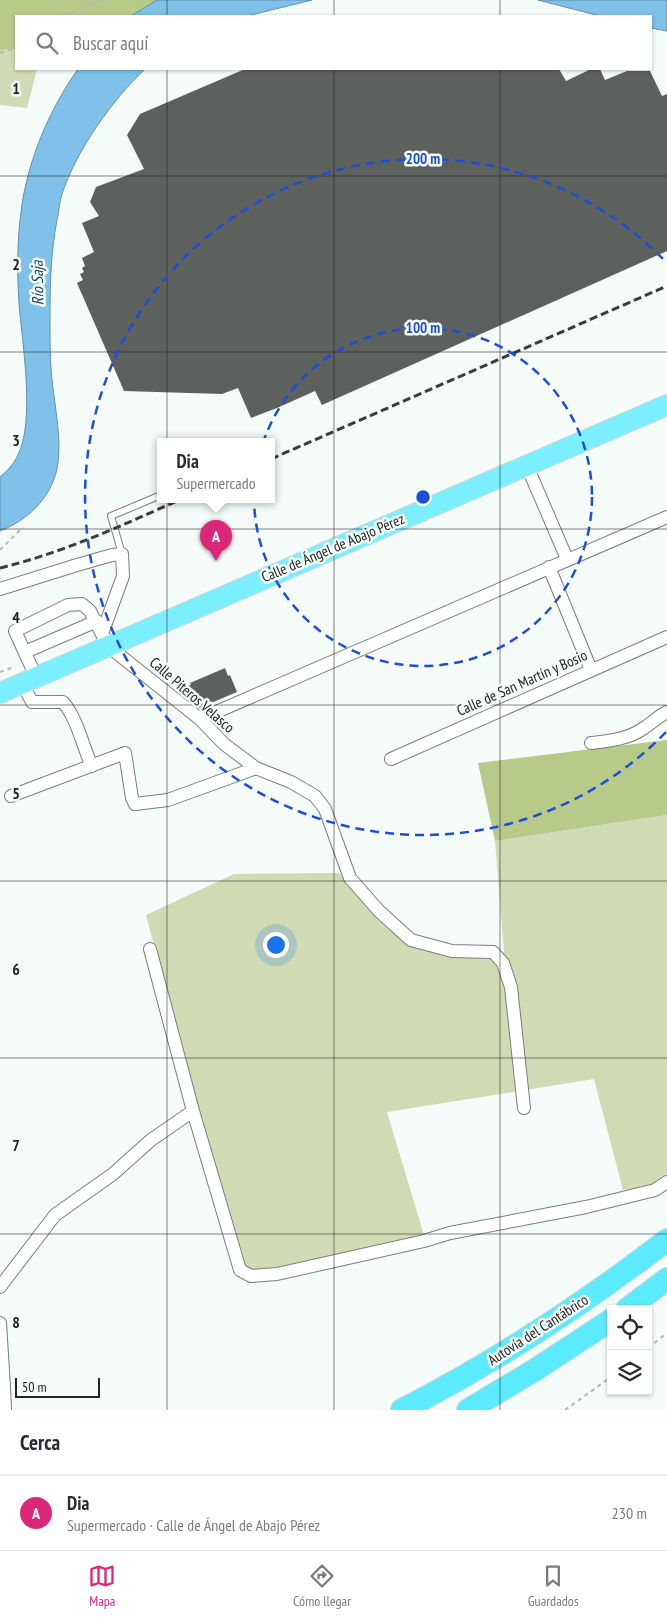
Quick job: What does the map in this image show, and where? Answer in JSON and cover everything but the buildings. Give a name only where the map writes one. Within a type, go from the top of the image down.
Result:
[{"type":"highway","name":"Calle de Ángel de Abajo Pérez","points":[[0,693],[105,640],[527,466],[667,405]]},
{"type":"highway","name":"Autovía del Cantábrico","points":[[402,1410],[463,1377],[537,1331],[612,1281],[667,1240]]},
{"type":"highway","points":[[632,1305],[667,1279]]},
{"type":"highway","name":"Autovía del Cantábrico","points":[[468,1410],[535,1370],[607,1323]]},
{"type":"street","points":[[527,466],[567,559]]},
{"type":"street","points":[[200,719],[667,517]]},
{"type":"street","points":[[0,589],[77,565],[122,554],[123,576],[105,640]]},
{"type":"street","points":[[549,567],[592,670]]},
{"type":"street","points":[[92,766],[84,749],[72,712],[63,702],[32,702],[24,652],[14,631],[68,605],[82,604],[94,616],[105,640]]},
{"type":"street","points":[[24,652],[94,616]]},
{"type":"street","name":"Calle de San Martín y Bosio","points":[[391,759],[667,637]]},
{"type":"street","name":"Calle Piteros Velasco","points":[[105,640],[200,719],[224,744],[256,768],[291,782],[316,796],[325,809],[350,878],[379,911],[410,940],[452,951],[493,952],[503,963],[511,987],[524,1108]]},
{"type":"street","points":[[590,743],[620,739],[644,729],[660,715],[667,712]]},
{"type":"street","points":[[12,796],[125,754],[132,798],[135,804],[168,800],[256,768]]},
{"type":"street","points":[[150,949],[193,1111],[240,1270],[251,1276],[276,1274],[424,1241],[450,1233],[586,1207],[655,1190],[667,1182]]},
{"type":"street","points":[[0,1287],[55,1215],[113,1174],[151,1140],[193,1111]]},
{"type":"street","points":[[0,1323],[2,1387],[5,1410]]},
{"type":"lane","points":[[122,554],[111,516],[157,497]]},
{"type":"path","points":[[64,15],[102,0]]},
{"type":"path","points":[[0,53],[15,48]]},
{"type":"path","points":[[0,550],[23,527]]},
{"type":"path","points":[[652,1345],[667,1333]]},
{"type":"path","points":[[565,1410],[607,1380]]},
{"type":"green space","points":[[0,0],[164,0],[136,15],[15,15],[15,49],[0,50]]},
{"type":"green space","points":[[15,49],[15,70],[37,70],[27,108],[0,105],[0,50]]},
{"type":"green space","points":[[667,740],[667,815],[495,841],[478,763]]},
{"type":"green space","points":[[667,815],[667,1178],[654,1187],[623,1190],[594,1079],[387,1112],[424,1235],[251,1276],[240,1270],[146,915],[234,874],[339,873],[374,911],[412,947],[456,957],[488,958],[504,952],[495,841]]},
{"type":"water","points":[[157,0],[312,0],[251,15],[133,15]]},
{"type":"water","points":[[538,0],[667,0],[667,31],[652,28],[652,15],[596,15]]},
{"type":"water","name":"Río Saja","points":[[77,70],[144,70],[120,96],[96,127],[76,161],[62,194],[53,247],[50,299],[52,380],[59,445],[57,469],[49,490],[36,507],[20,521],[0,531],[0,477],[10,468],[17,457],[23,442],[26,424],[25,360],[19,303],[18,269],[21,212],[28,174],[34,156],[49,119]]},
{"type":"railway","points":[[275,457],[667,286]]},
{"type":"railway","points":[[0,568],[69,547],[172,503]]},
{"type":"place","name":"Dia","points":[[216,561]]}]
